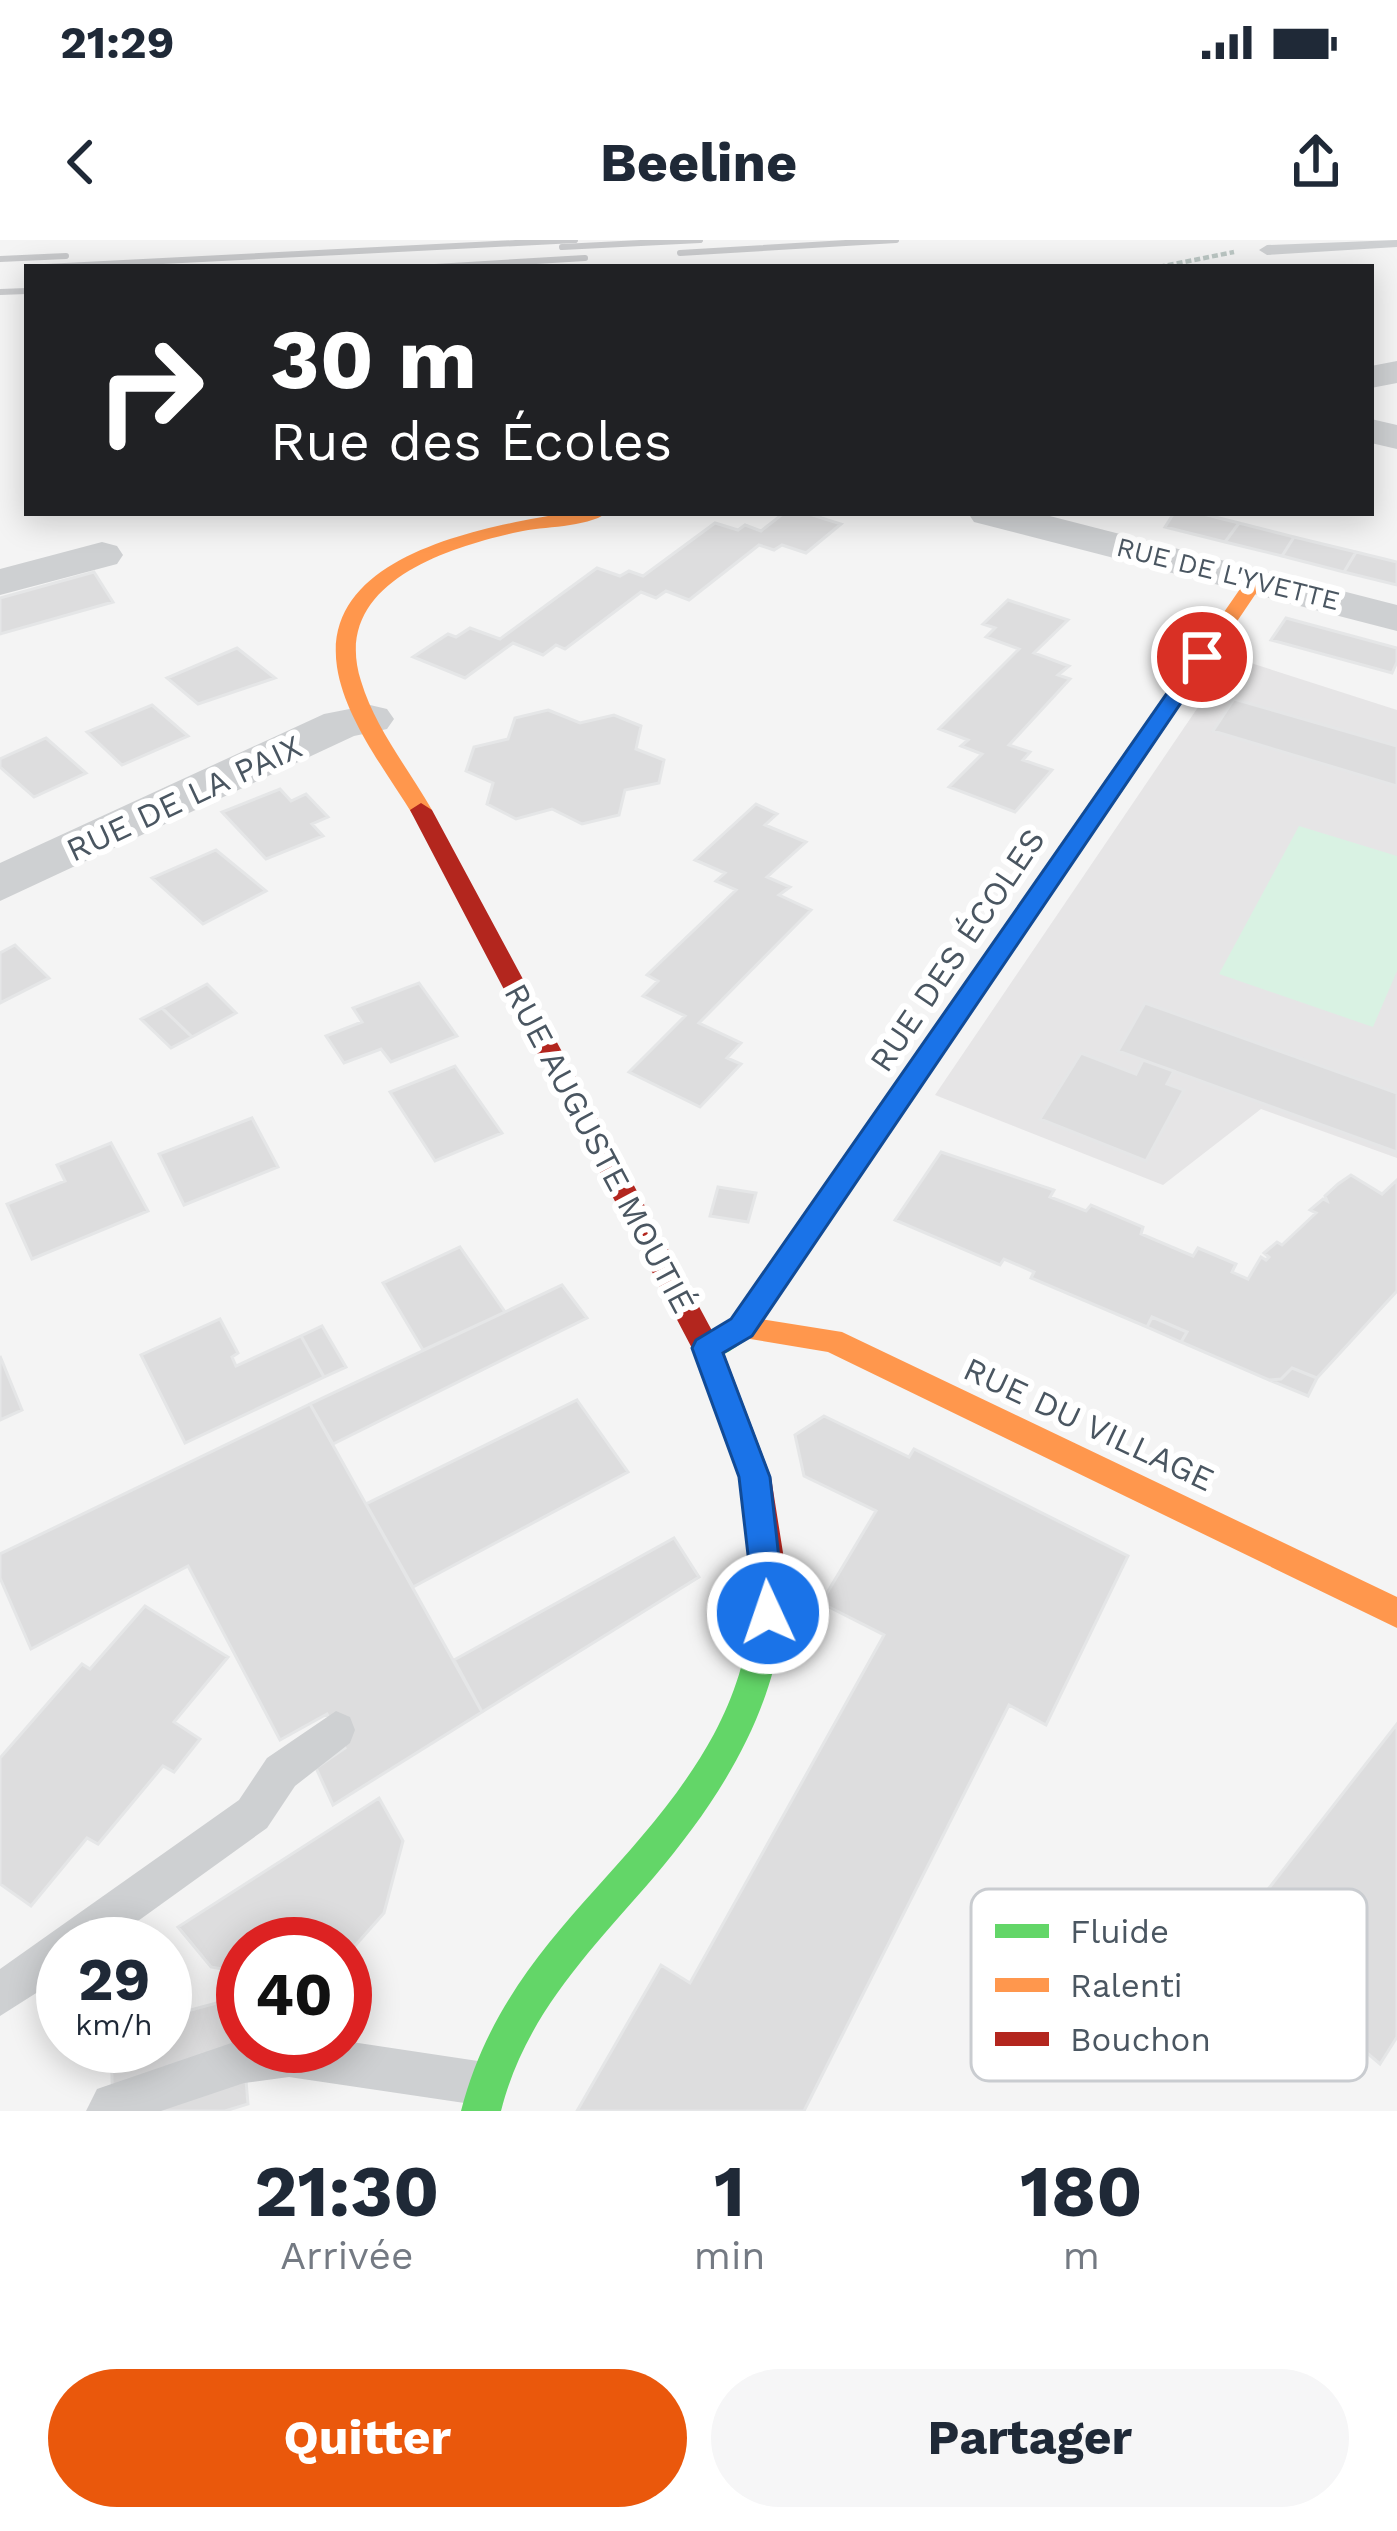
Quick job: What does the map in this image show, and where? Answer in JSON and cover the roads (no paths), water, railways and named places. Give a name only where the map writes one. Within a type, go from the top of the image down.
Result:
[{"type":"street","name":"RUE AUGUSTE MOUTIÉ","points":[[482,2098],[504,2032],[537,1983],[646,1855],[736,1733],[766,1652],[762,1524],[754,1477],[706,1348],[351,682],[344,643],[362,601],[382,580],[433,550],[583,516]]},
{"type":"street","name":"RUE DE L'YVETTE","points":[[1001,516],[1397,618]]},
{"type":"street","points":[[0,582],[102,555]]},
{"type":"street","name":"RUE DES ÉCOLES","points":[[706,1348],[742,1328],[1256,580]]},
{"type":"street","name":"RUE DE LA PAIX","points":[[0,884],[341,724],[370,719]]},
{"type":"street","name":"RUE DU VILLAGE","points":[[742,1328],[832,1341],[1397,1613]]},
{"type":"lane","points":[[1268,250],[1397,242]]},
{"type":"lane","points":[[1347,246],[1397,264]]},
{"type":"lane","points":[[109,1917],[253,1814],[281,1772],[336,1730]]},
{"type":"lane","points":[[0,1995],[36,1969]]},
{"type":"lane","points":[[108,2111],[113,2105],[244,2061],[289,2056],[482,2098]]},
{"type":"railway","points":[[104,264],[575,240]]},
{"type":"railway","points":[[562,247],[700,240]]},
{"type":"railway","points":[[680,253],[896,240]]},
{"type":"railway","points":[[0,259],[66,256]]},
{"type":"railway","points":[[485,264],[585,258]]},
{"type":"railway","points":[[0,292],[24,291]]}]
